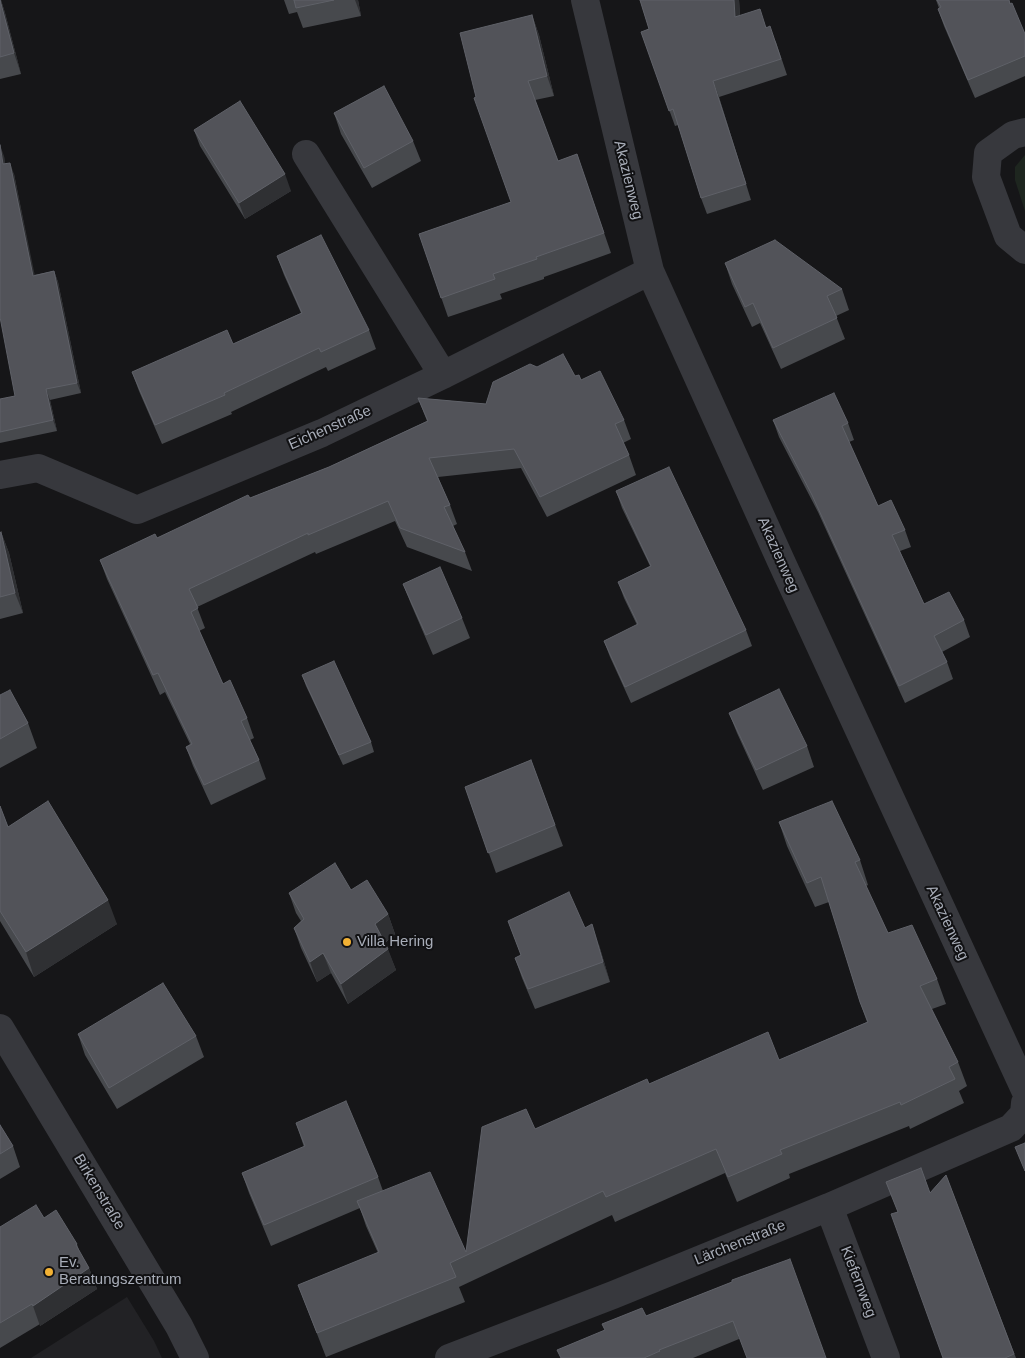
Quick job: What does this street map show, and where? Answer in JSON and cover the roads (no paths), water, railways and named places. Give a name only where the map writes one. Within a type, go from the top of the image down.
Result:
[{"type":"street","name":"Akazienweg","points":[[585,0],[650,271],[1025,1103]]},
{"type":"street","points":[[1025,132],[1013,135],[988,153],[986,177],[1008,236],[1025,250]]},
{"type":"street","points":[[306,154],[443,375]]},
{"type":"street","name":"Eichenstraße","points":[[0,475],[38,468],[137,510],[322,433],[443,375],[650,271]]},
{"type":"street","name":"Birkenstraße","points":[[0,1028],[179,1326],[195,1358]]},
{"type":"street","name":"Lärchenstraße","points":[[449,1358],[613,1295],[829,1207],[1010,1128],[1025,1103]]},
{"type":"street","name":"Kiefernweg","points":[[829,1207],[886,1358]]},
{"type":"place","name":"Villa Hering","points":[[347,942]]},
{"type":"place","name":"Ev. Beratungszentrum","points":[[49,1272]]}]
